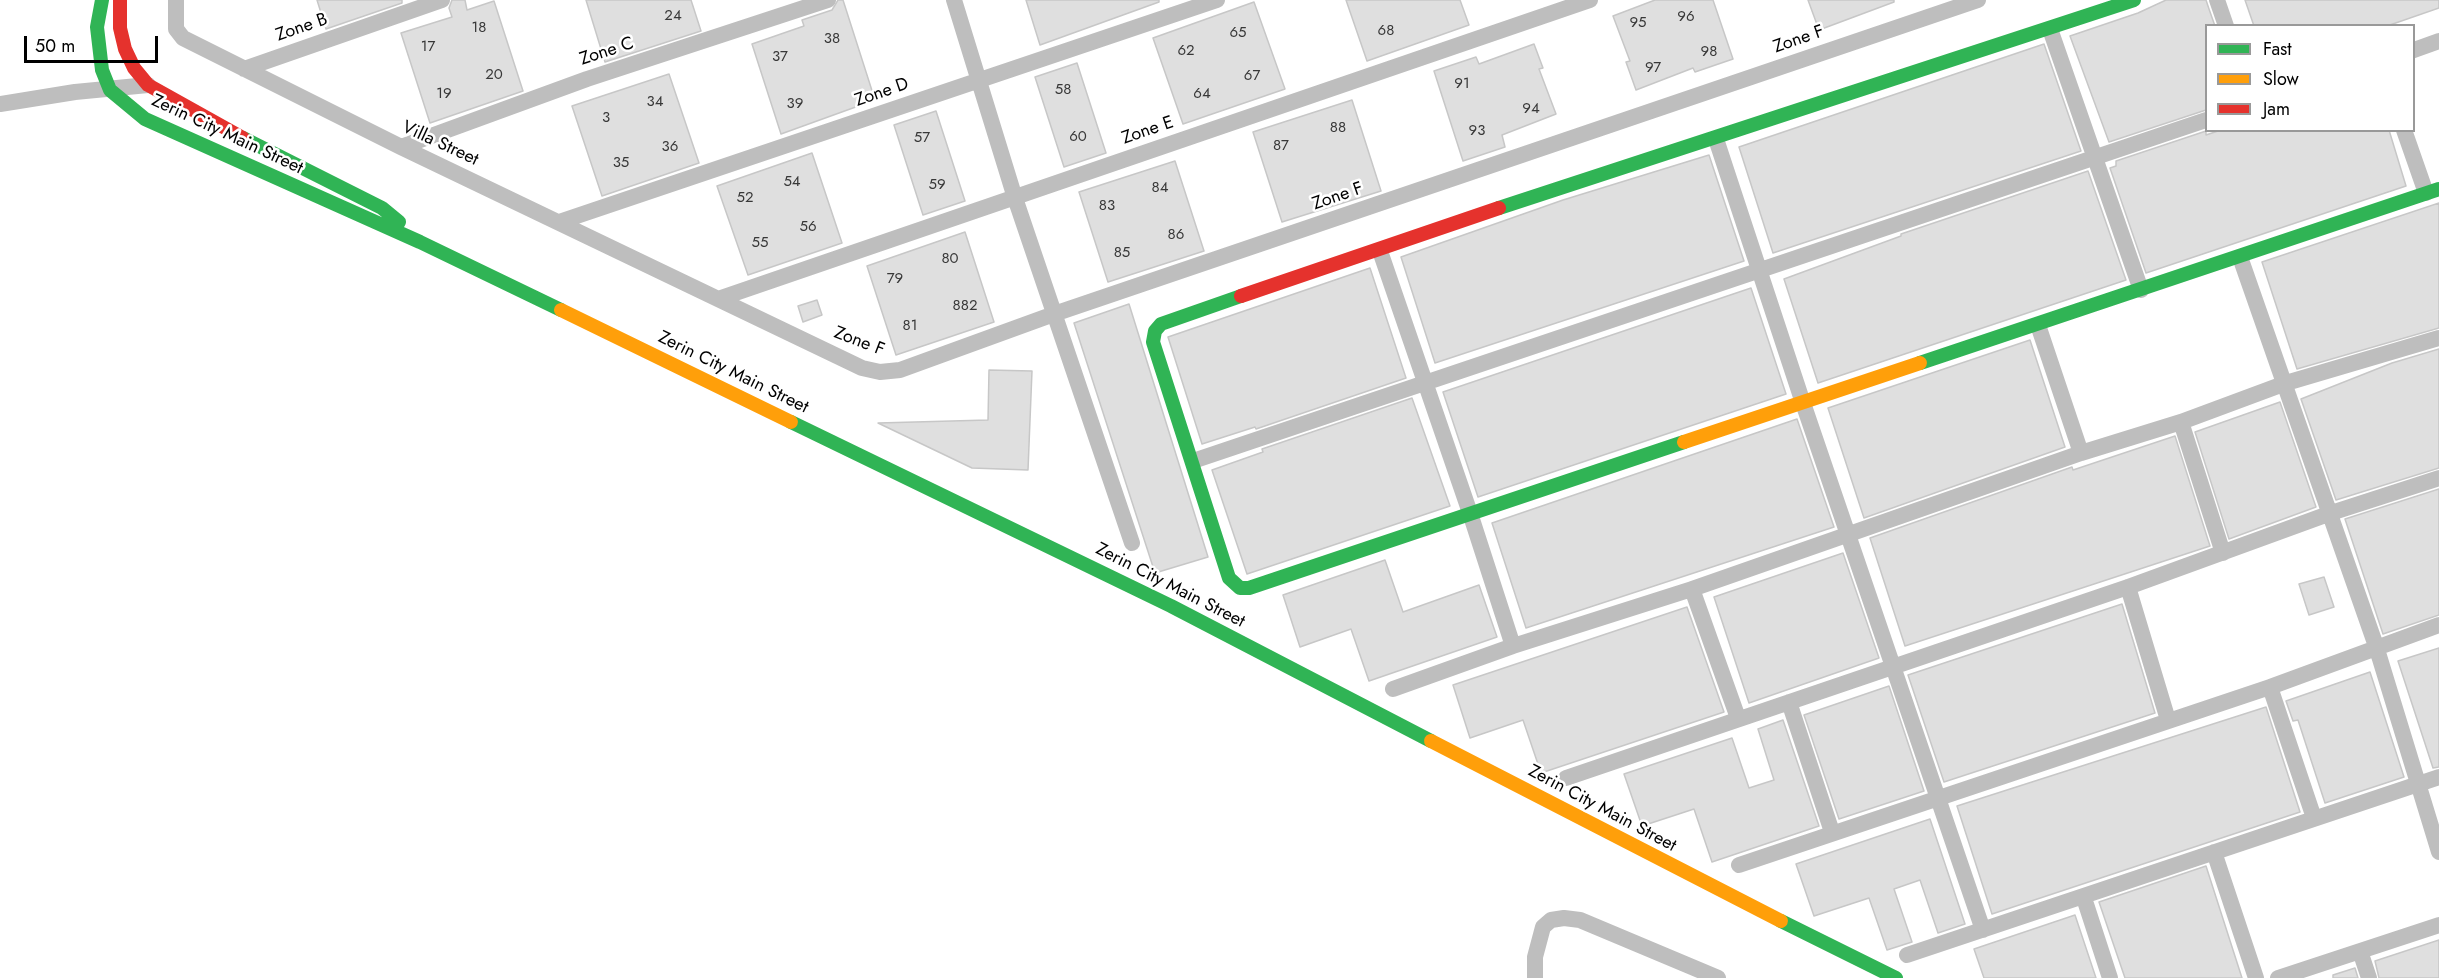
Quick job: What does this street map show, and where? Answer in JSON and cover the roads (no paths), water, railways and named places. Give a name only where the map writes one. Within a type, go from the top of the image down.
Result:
[{"type":"street","points":[[102,0],[97,27],[97,48],[110,90]]},
{"type":"street","name":"Zerin City Main Street","points":[[120,0],[120,28],[125,49],[134,68],[148,85],[268,152],[381,208],[420,242]]},
{"type":"street","name":"Villa Street","points":[[176,0],[176,29],[183,38],[401,147],[718,299]]},
{"type":"street","name":"Zone B","points":[[244,69],[442,0]]},
{"type":"street","name":"Zone C","points":[[401,147],[587,79],[828,0]]},
{"type":"street","points":[[954,0],[1015,198],[1132,543]]},
{"type":"street","name":"Zone D","points":[[559,222],[1217,0]]},
{"type":"street","name":"Zone E","points":[[718,299],[1590,0]]},
{"type":"street","name":"Zone F","points":[[718,299],[862,368],[880,372],[900,370],[1054,314],[1978,0]]},
{"type":"street","points":[[2134,0],[1716,139],[1572,183],[1380,251],[1167,322],[1155,331],[1153,342],[1227,572],[1240,588],[1249,588],[2038,326],[2432,191],[2405,132]]},
{"type":"street","points":[[2217,0],[2225,24]]},
{"type":"street","points":[[2050,29],[2141,290]]},
{"type":"street","points":[[2415,50],[2439,41]]},
{"type":"street","points":[[0,104],[75,92],[148,85]]},
{"type":"street","name":"Zerin City Main Street","points":[[110,90],[145,119],[420,242],[1171,606],[1707,884],[1896,978]]},
{"type":"street","points":[[1193,461],[2097,159],[2205,120]]},
{"type":"street","points":[[1716,139],[1892,667],[1983,930]]},
{"type":"street","points":[[1380,251],[1513,646]]},
{"type":"street","points":[[2240,258],[2286,383],[2376,646],[2439,852]]},
{"type":"street","points":[[2038,326],[2081,453]]},
{"type":"street","points":[[1393,688],[1513,646],[1848,536],[2081,453],[2181,422],[2286,383],[2439,338]]},
{"type":"street","points":[[2181,422],[2223,553]]},
{"type":"street","points":[[1566,778],[2128,587],[2331,513],[2439,477]]},
{"type":"street","points":[[2128,587],[2168,720]]},
{"type":"street","points":[[1692,589],[1738,718]]},
{"type":"street","points":[[1738,865],[2270,687],[2376,646],[2439,625]]},
{"type":"street","points":[[2270,687],[2314,818]]},
{"type":"street","points":[[1789,702],[1832,832]]},
{"type":"street","points":[[1907,955],[2084,898],[2439,777]]},
{"type":"street","points":[[2214,852],[2256,978]]},
{"type":"street","points":[[2084,898],[2110,978]]},
{"type":"street","points":[[1534,978],[1535,957],[1543,927],[1551,920],[1564,918],[1580,920],[1718,978]]},
{"type":"street","points":[[2278,978],[2439,925]]},
{"type":"street","points":[[2360,951],[2369,978]]}]
